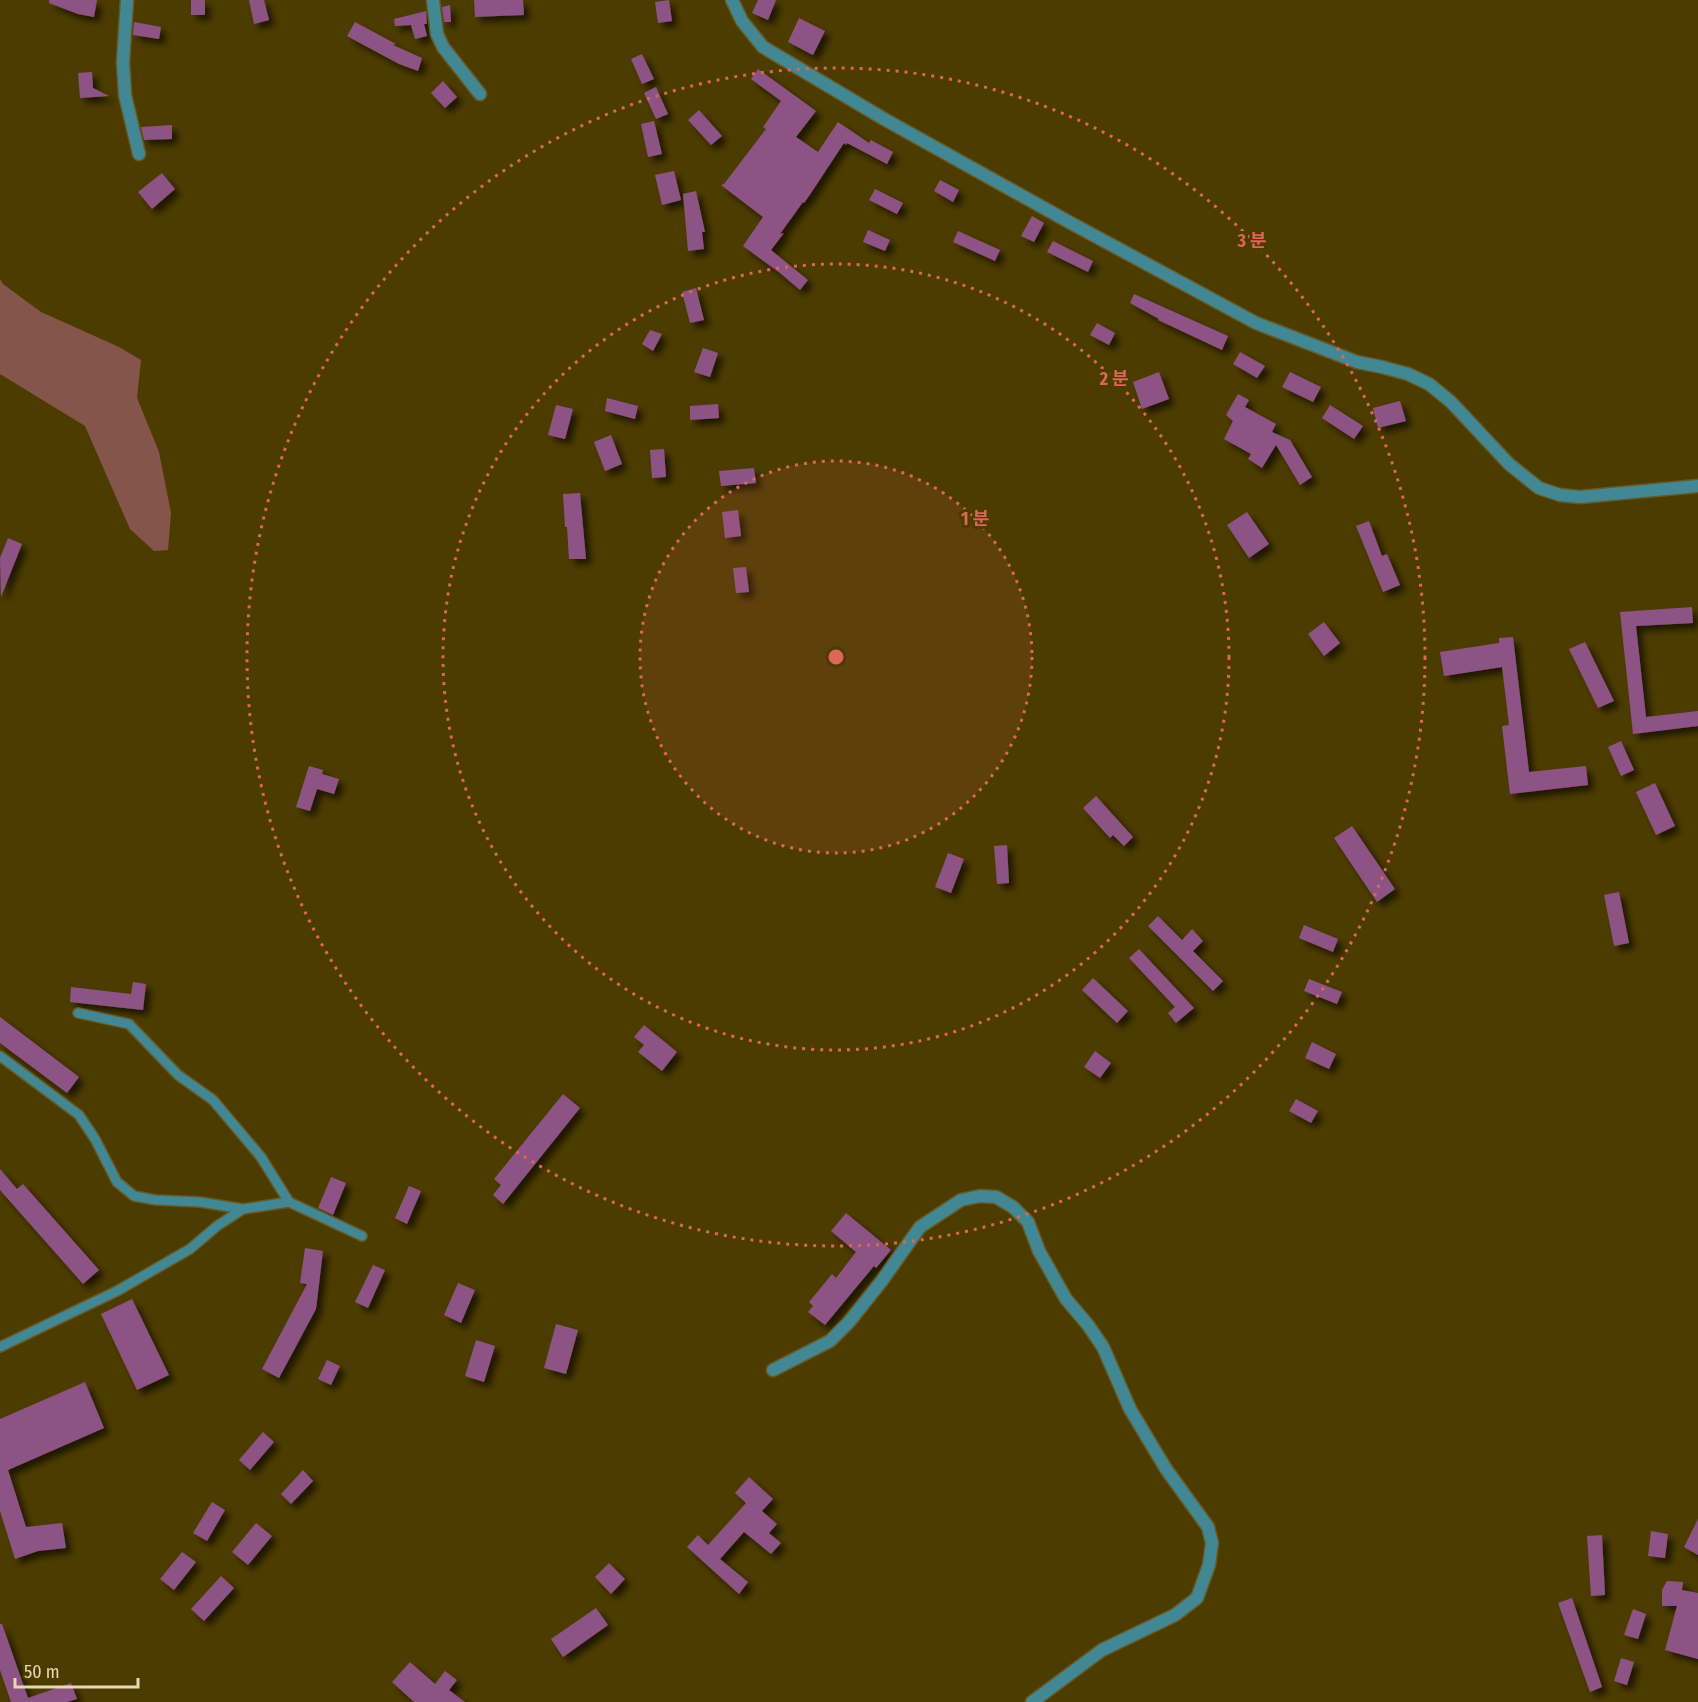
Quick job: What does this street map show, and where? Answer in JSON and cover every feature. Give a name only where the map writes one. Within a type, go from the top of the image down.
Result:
[{"type":"street","points":[[127,0],[123,62],[125,95],[139,154]]},
{"type":"street","points":[[433,0],[437,34],[443,48],[480,94]]},
{"type":"street","points":[[732,0],[742,21],[764,47],[885,119],[1069,222],[1257,323],[1357,362],[1408,374],[1429,384],[1452,402],[1509,464],[1539,488],[1560,495],[1580,497],[1698,486]]},
{"type":"street","points":[[772,1370],[830,1341],[849,1322],[881,1282],[920,1227],[961,1200],[980,1196],[996,1197],[1013,1207],[1028,1222],[1039,1251],[1066,1299],[1103,1347],[1130,1409],[1166,1469],[1208,1527],[1212,1543],[1209,1565],[1197,1598],[1175,1614],[1102,1650],[1032,1702]]},
{"type":"lane","points":[[78,1013],[129,1024],[178,1074],[213,1100],[261,1157],[289,1202],[362,1236]]},
{"type":"lane","points":[[0,1056],[79,1115],[95,1139],[117,1182],[134,1196],[156,1200],[200,1202],[243,1209],[289,1202]]},
{"type":"lane","points":[[0,1347],[117,1291],[190,1249],[217,1226],[243,1209]]},
{"type":"shaded area","points":[[0,279],[3,284],[41,312],[119,347],[141,360],[137,398],[159,452],[171,513],[168,550],[154,551],[130,529],[85,426],[0,374]]},
{"type":"building","points":[[49,0],[97,0],[94,17],[78,14],[49,3]]},
{"type":"building","points":[[191,0],[205,0],[205,15],[191,15]]},
{"type":"building","points":[[249,0],[264,0],[269,20],[254,24]]},
{"type":"building","points":[[474,0],[523,0],[524,15],[475,17]]},
{"type":"building","points":[[669,0],[672,21],[658,23],[655,2]]},
{"type":"building","points":[[758,0],[776,0],[768,20],[752,13]]},
{"type":"building","points":[[450,5],[451,22],[444,22],[442,7]]},
{"type":"building","points":[[426,11],[427,24],[424,24],[427,36],[415,39],[411,25],[395,26],[394,19]]},
{"type":"building","points":[[799,18],[825,31],[813,55],[788,42]]},
{"type":"building","points":[[134,22],[161,27],[159,39],[133,35]]},
{"type":"building","points":[[355,22],[396,44],[393,45],[422,58],[418,71],[399,64],[347,36]]},
{"type":"building","points":[[642,54],[654,79],[642,84],[631,59]]},
{"type":"building","points":[[758,69],[816,111],[796,137],[818,152],[838,122],[869,143],[871,140],[893,152],[887,164],[844,143],[809,196],[780,234],[784,233],[771,250],[808,280],[800,290],[743,246],[763,217],[721,185],[766,129],[763,127],[781,101],[751,79]]},
{"type":"building","points":[[92,72],[93,88],[109,96],[80,98],[78,73]]},
{"type":"building","points":[[443,81],[457,97],[445,108],[431,93]]},
{"type":"building","points":[[656,87],[668,114],[656,119],[644,93]]},
{"type":"building","points":[[699,110],[722,136],[711,145],[688,120]]},
{"type":"building","points":[[654,121],[662,154],[648,157],[641,124]]},
{"type":"building","points":[[172,125],[172,139],[144,140],[141,127]]},
{"type":"building","points":[[674,171],[681,200],[662,205],[655,175]]},
{"type":"building","points":[[162,173],[175,189],[152,209],[138,192]]},
{"type":"building","points":[[940,180],[959,190],[953,202],[934,191]]},
{"type":"building","points":[[875,189],[903,203],[897,214],[869,200]]},
{"type":"building","points":[[696,191],[705,232],[702,232],[704,249],[688,251],[683,194]]},
{"type":"building","points":[[1032,216],[1044,223],[1034,242],[1021,236]]},
{"type":"building","points":[[868,230],[890,240],[885,251],[863,242]]},
{"type":"building","points":[[958,231],[1000,250],[995,261],[953,242]]},
{"type":"building","points":[[1053,241],[1093,261],[1088,272],[1047,252]]},
{"type":"building","points":[[696,288],[704,320],[690,323],[682,292]]},
{"type":"building","points":[[1134,294],[1228,336],[1222,350],[1158,320],[1130,303]]},
{"type":"building","points":[[1097,323],[1115,333],[1109,345],[1090,335]]},
{"type":"building","points":[[650,330],[662,334],[653,351],[642,344]]},
{"type":"building","points":[[703,348],[718,353],[710,377],[694,372]]},
{"type":"building","points":[[1240,352],[1265,366],[1257,378],[1233,364]]},
{"type":"building","points":[[1159,372],[1169,399],[1142,409],[1133,382]]},
{"type":"building","points":[[1290,372],[1321,387],[1313,402],[1282,387]]},
{"type":"building","points":[[1238,394],[1249,400],[1245,407],[1276,424],[1272,432],[1290,440],[1312,477],[1300,485],[1276,445],[1262,468],[1248,459],[1251,454],[1224,439],[1233,421],[1226,415]]},
{"type":"building","points":[[607,398],[638,406],[635,419],[605,411]]},
{"type":"building","points":[[1400,401],[1406,421],[1378,428],[1373,408]]},
{"type":"building","points":[[718,404],[719,418],[690,420],[690,406]]},
{"type":"building","points":[[556,405],[573,409],[565,439],[548,435]]},
{"type":"building","points":[[1330,405],[1363,426],[1354,439],[1322,418]]},
{"type":"building","points":[[611,435],[622,464],[605,471],[594,442]]},
{"type":"building","points":[[664,449],[666,477],[652,478],[650,450]]},
{"type":"building","points":[[754,468],[756,483],[721,486],[719,471]]},
{"type":"building","points":[[580,493],[586,559],[569,559],[563,494]]},
{"type":"building","points":[[738,510],[741,536],[725,538],[722,512]]},
{"type":"building","points":[[1247,512],[1269,544],[1249,558],[1227,525]]},
{"type":"building","points":[[1369,521],[1382,556],[1387,554],[1400,585],[1383,592],[1356,526]]},
{"type":"building","points":[[8,538],[22,544],[1,597],[0,558]]},
{"type":"building","points":[[746,567],[749,592],[736,593],[733,568]]},
{"type":"building","points":[[1692,607],[1693,623],[1636,626],[1646,717],[1698,711],[1698,726],[1633,734],[1620,612]]},
{"type":"building","points":[[1324,622],[1340,643],[1324,656],[1308,634]]},
{"type":"building","points":[[1513,637],[1529,772],[1586,766],[1588,785],[1510,794],[1502,726],[1509,725],[1502,667],[1444,676],[1440,652],[1499,643],[1499,638]]},
{"type":"building","points":[[1585,642],[1614,701],[1598,708],[1569,649]]},
{"type":"building","points":[[1621,741],[1634,770],[1621,776],[1608,747]]},
{"type":"building","points":[[309,766],[323,770],[322,774],[339,779],[334,794],[317,789],[310,811],[296,807]]},
{"type":"building","points":[[1655,783],[1675,826],[1656,835],[1636,792]]},
{"type":"building","points":[[1096,796],[1133,837],[1124,846],[1113,835],[1110,838],[1083,808]]},
{"type":"building","points":[[1352,826],[1395,889],[1377,902],[1334,838]]},
{"type":"building","points":[[1007,845],[1009,883],[997,884],[994,846]]},
{"type":"building","points":[[948,853],[964,859],[951,893],[935,887]]},
{"type":"building","points":[[1619,892],[1629,943],[1614,946],[1604,895]]},
{"type":"building","points":[[1158,916],[1182,940],[1192,929],[1203,941],[1193,951],[1223,981],[1213,991],[1148,926]]},
{"type":"building","points":[[1304,925],[1338,939],[1333,952],[1299,938]]},
{"type":"building","points":[[1139,949],[1194,1008],[1176,1023],[1168,1013],[1175,1007],[1129,958]]},
{"type":"building","points":[[1093,978],[1128,1011],[1117,1023],[1082,990]]},
{"type":"building","points":[[1309,979],[1342,992],[1337,1004],[1304,991]]},
{"type":"building","points":[[133,982],[146,984],[143,1010],[70,1002],[71,987],[131,994]]},
{"type":"building","points":[[0,1017],[79,1077],[67,1093],[0,1043]]},
{"type":"building","points":[[644,1025],[677,1052],[662,1071],[638,1052],[644,1045],[634,1037]]},
{"type":"building","points":[[1312,1042],[1336,1054],[1329,1069],[1305,1058]]},
{"type":"building","points":[[1095,1051],[1111,1063],[1100,1078],[1084,1067]]},
{"type":"building","points":[[563,1094],[580,1108],[503,1204],[493,1195],[501,1185],[494,1179]]},
{"type":"building","points":[[1296,1099],[1318,1111],[1311,1123],[1289,1111]]},
{"type":"building","points":[[0,1169],[17,1189],[23,1184],[99,1270],[83,1284],[0,1190]]},
{"type":"building","points":[[331,1177],[346,1183],[333,1215],[318,1208]]},
{"type":"building","points":[[409,1186],[421,1191],[407,1224],[395,1218]]},
{"type":"building","points":[[846,1213],[891,1250],[876,1268],[874,1266],[825,1325],[808,1312],[813,1306],[809,1302],[832,1274],[836,1278],[856,1252],[831,1231]]},
{"type":"building","points":[[305,1248],[323,1251],[316,1309],[279,1378],[262,1369],[307,1284],[300,1283]]},
{"type":"building","points":[[373,1265],[385,1270],[368,1308],[355,1302]]},
{"type":"building","points":[[458,1283],[475,1290],[461,1323],[444,1315]]},
{"type":"building","points":[[132,1299],[169,1375],[137,1390],[101,1314]]},
{"type":"building","points":[[556,1324],[578,1330],[566,1374],[544,1368]]},
{"type":"building","points":[[476,1340],[495,1346],[484,1382],[465,1376]]},
{"type":"building","points":[[327,1360],[340,1366],[331,1385],[318,1379]]},
{"type":"building","points":[[85,1382],[104,1428],[8,1470],[26,1527],[62,1523],[66,1548],[38,1551],[15,1559],[0,1511],[0,1419]]},
{"type":"building","points":[[263,1432],[274,1442],[250,1470],[239,1460]]},
{"type":"building","points":[[303,1470],[313,1481],[291,1504],[281,1494]]},
{"type":"building","points":[[749,1477],[773,1499],[762,1511],[777,1524],[769,1533],[781,1543],[771,1554],[744,1532],[720,1559],[748,1582],[739,1594],[687,1547],[698,1535],[708,1545],[746,1503],[735,1493]]},
{"type":"building","points":[[212,1502],[225,1510],[207,1541],[193,1533]]},
{"type":"building","points":[[1698,1519],[1698,1555],[1684,1547]]},
{"type":"building","points":[[256,1523],[272,1536],[248,1565],[232,1552]]},
{"type":"building","points":[[1651,1531],[1668,1534],[1665,1558],[1648,1556]]},
{"type":"building","points":[[1602,1535],[1605,1595],[1591,1596],[1587,1536]]},
{"type":"building","points":[[182,1552],[196,1562],[174,1590],[160,1579]]},
{"type":"building","points":[[609,1563],[625,1579],[611,1594],[595,1577]]},
{"type":"building","points":[[221,1576],[234,1588],[204,1621],[191,1609]]},
{"type":"building","points":[[1667,1581],[1683,1582],[1682,1590],[1698,1593],[1698,1659],[1665,1650],[1677,1606],[1662,1606],[1662,1590]]},
{"type":"building","points":[[1572,1598],[1602,1687],[1590,1692],[1558,1603]]},
{"type":"building","points":[[596,1608],[608,1625],[563,1657],[551,1639]]},
{"type":"building","points":[[1633,1609],[1646,1614],[1638,1639],[1624,1635]]},
{"type":"building","points":[[0,1624],[2,1624],[28,1698],[71,1683],[77,1699],[67,1702],[11,1702],[0,1670]]},
{"type":"building","points":[[1621,1658],[1634,1662],[1627,1685],[1614,1681]]},
{"type":"building","points":[[410,1662],[435,1684],[445,1671],[457,1680],[449,1690],[465,1702],[414,1702],[392,1682]]}]
